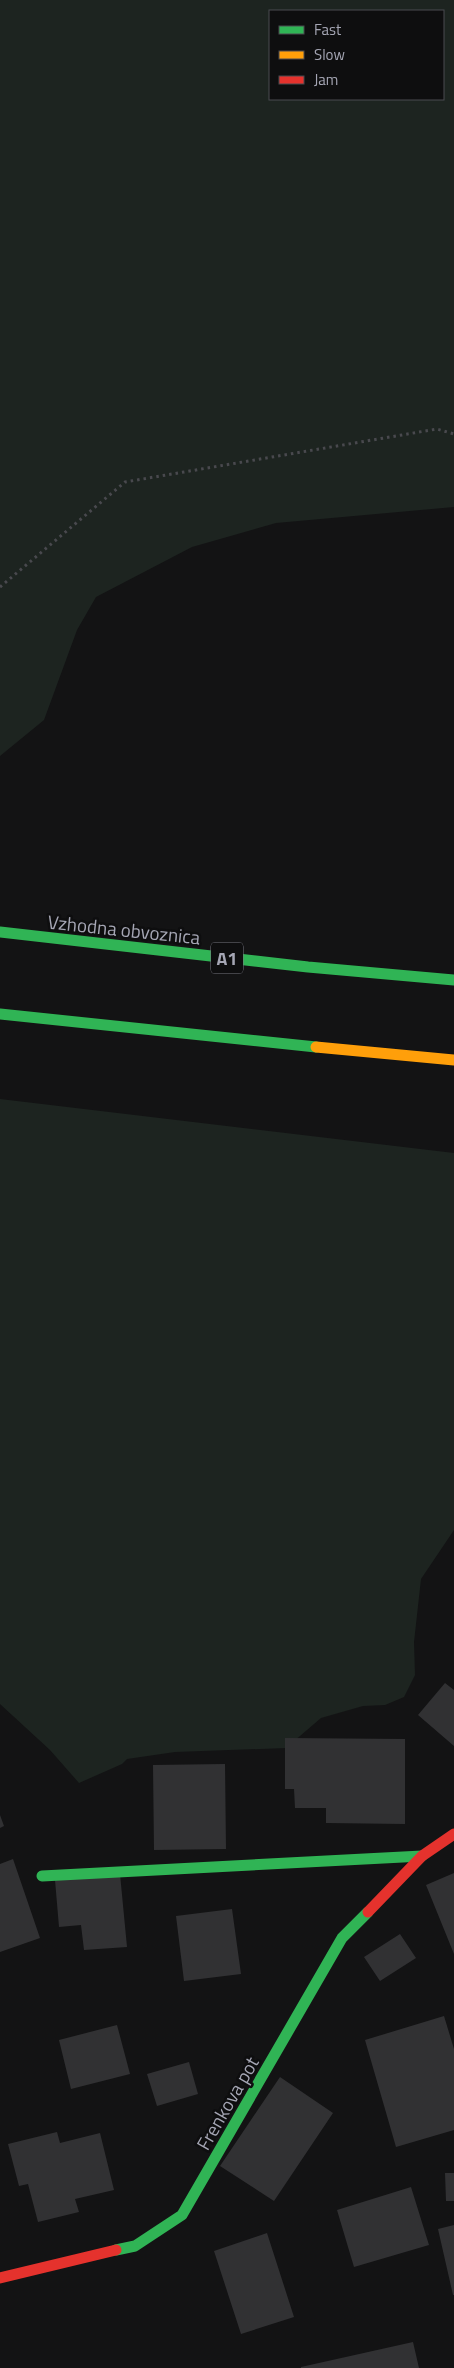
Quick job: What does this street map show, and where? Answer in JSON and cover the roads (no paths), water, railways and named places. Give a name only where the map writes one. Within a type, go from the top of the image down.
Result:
[{"type":"main road","name":"Vzhodna obvoznica","points":[[0,932],[308,967],[454,980]]},
{"type":"main road","points":[[0,1014],[195,1036],[454,1060]]},
{"type":"main road","name":"Frenkova pot","points":[[0,2278],[135,2246],[182,2215],[342,1938],[422,1856],[454,1834]]},
{"type":"main road","points":[[42,1876],[422,1856]]}]
